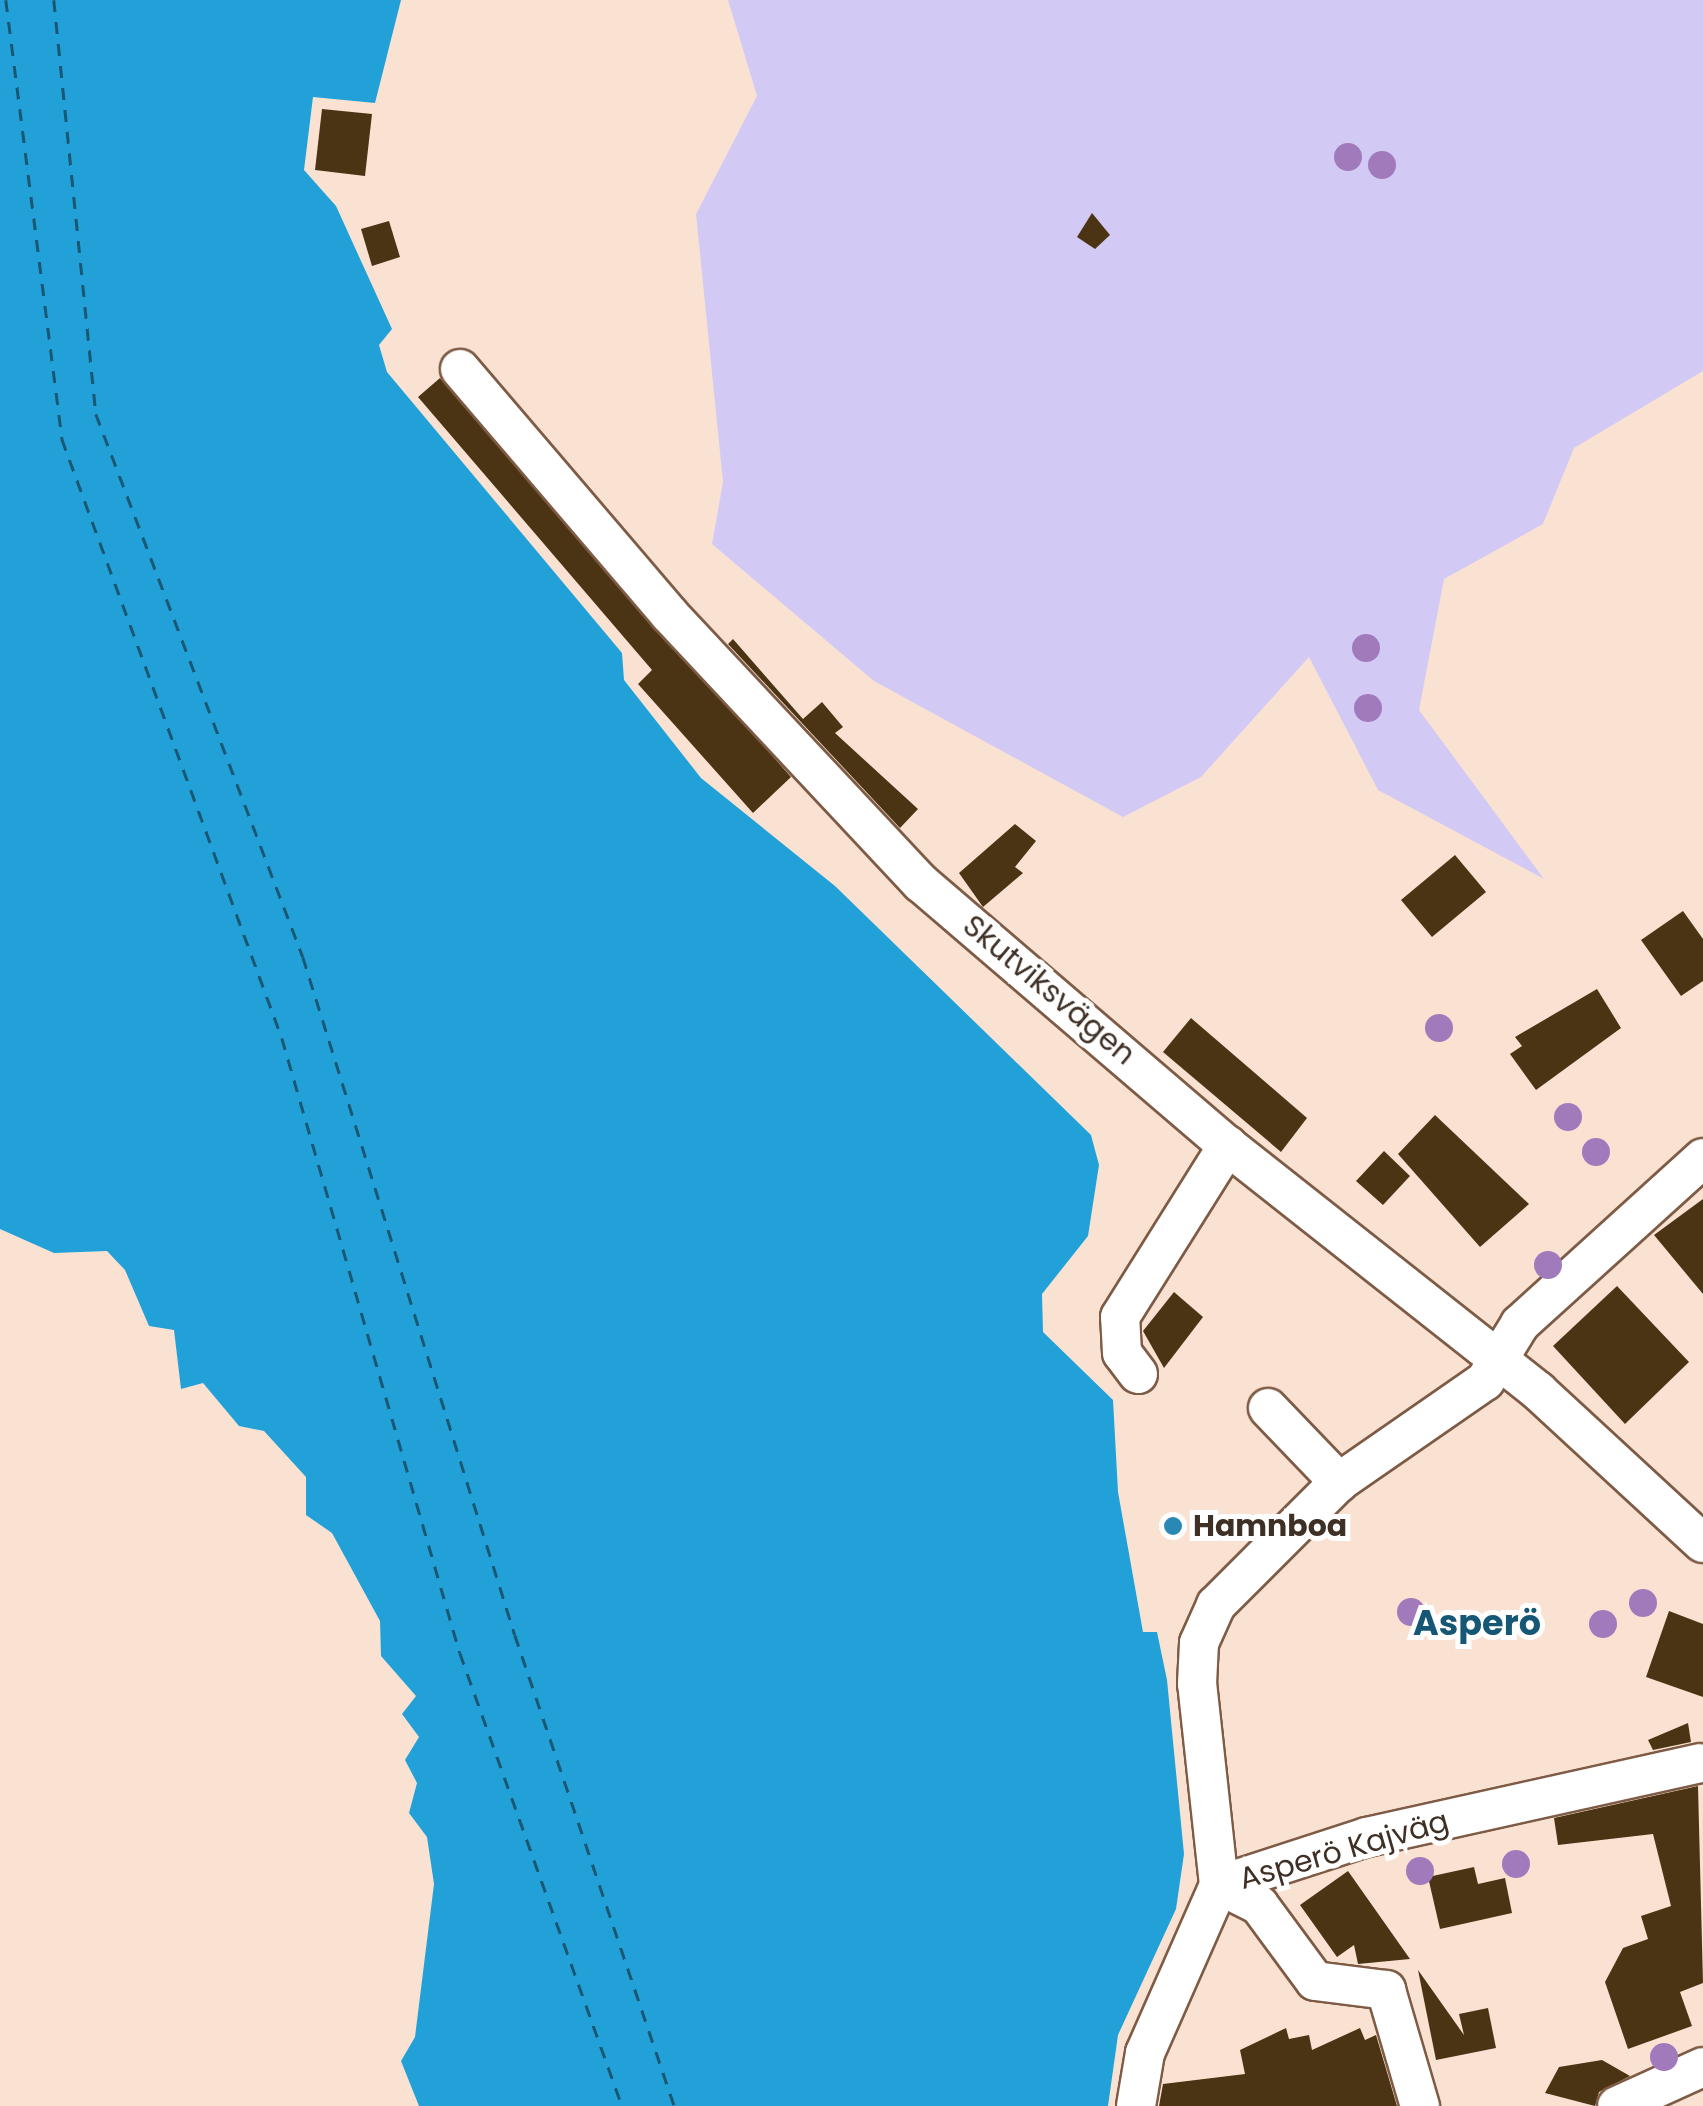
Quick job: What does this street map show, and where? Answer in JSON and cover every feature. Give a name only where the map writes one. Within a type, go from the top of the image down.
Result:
[{"type":"street","name":"Skutviksvägen","points":[[460,370],[896,858],[1228,1145],[1502,1361],[1703,1543]]},
{"type":"street","points":[[1138,1374],[1122,1353],[1120,1318],[1228,1145]]},
{"type":"street","points":[[1420,2106],[1386,1990],[1315,1980],[1259,1905],[1219,1885],[1198,1643],[1234,1579],[1340,1482],[1502,1361],[1520,1324],[1703,1158]]},
{"type":"street","points":[[1268,1408],[1340,1482]]},
{"type":"street","name":"Asperö Kajväg","points":[[1136,2106],[1145,2053],[1219,1885],[1368,1837],[1702,1760]]},
{"type":"street","points":[[1617,2106],[1703,2066]]},
{"type":"shaded area","points":[[728,0],[1703,0],[1703,371],[1574,448],[1543,524],[1444,579],[1419,710],[1544,879],[1378,790],[1309,657],[1201,777],[1123,817],[874,681],[712,544],[723,482],[696,214],[757,96]]},
{"type":"water","points":[[0,0],[401,0],[375,103],[313,97],[304,170],[336,206],[392,329],[379,345],[387,372],[622,653],[624,680],[701,778],[835,886],[1091,1135],[1099,1165],[1088,1236],[1042,1294],[1043,1332],[1113,1400],[1118,1492],[1143,1632],[1157,1632],[1167,1680],[1184,1854],[1176,1909],[1118,2035],[1108,2106],[419,2106],[401,2061],[415,2037],[434,1884],[427,1837],[409,1813],[417,1783],[405,1760],[419,1737],[402,1714],[416,1696],[381,1656],[380,1621],[332,1533],[306,1515],[306,1477],[264,1431],[239,1426],[203,1383],[181,1389],[174,1330],[149,1326],[125,1270],[107,1251],[54,1253],[0,1229]]},
{"type":"building","points":[[322,109],[372,114],[365,176],[315,170]]},
{"type":"building","points":[[1092,213],[1110,235],[1095,249],[1077,237]]},
{"type":"building","points":[[389,221],[400,257],[372,266],[361,229]]},
{"type":"building","points":[[440,378],[791,777],[753,813],[638,684],[652,670],[418,397]]},
{"type":"building","points":[[733,639],[803,719],[822,702],[843,727],[835,733],[918,809],[900,828],[728,644]]},
{"type":"building","points":[[1015,824],[1036,841],[1015,867],[1023,873],[983,907],[959,873]]},
{"type":"building","points":[[1455,855],[1486,892],[1432,937],[1401,900]]},
{"type":"building","points":[[1683,911],[1703,939],[1703,981],[1681,996],[1641,940]]},
{"type":"building","points":[[1597,989],[1621,1028],[1536,1090],[1510,1054],[1522,1046],[1515,1037]]},
{"type":"building","points":[[1191,1018],[1307,1118],[1281,1152],[1163,1052]]},
{"type":"building","points":[[1435,1115],[1529,1204],[1480,1247],[1398,1154]]},
{"type":"building","points":[[1384,1151],[1410,1176],[1383,1205],[1356,1181]]},
{"type":"building","points":[[1703,1199],[1703,1294],[1654,1235]]},
{"type":"building","points":[[1617,1286],[1689,1362],[1625,1424],[1553,1346]]},
{"type":"building","points":[[1174,1292],[1203,1317],[1164,1368],[1143,1331]]},
{"type":"building","points":[[1669,1611],[1703,1624],[1703,1697],[1646,1677]]},
{"type":"building","points":[[1688,1723],[1691,1742],[1653,1750],[1648,1740]]},
{"type":"building","points":[[1698,1786],[1703,1983],[1680,1992],[1692,2026],[1628,2049],[1605,1982],[1623,1948],[1648,1939],[1641,1916],[1671,1906],[1653,1834],[1558,1845],[1554,1818]]},
{"type":"building","points":[[1474,1867],[1478,1884],[1505,1878],[1512,1913],[1440,1929],[1428,1877]]},
{"type":"building","points":[[1348,1871],[1410,1959],[1358,1964],[1354,1945],[1337,1957],[1300,1905]]},
{"type":"building","points":[[1418,1970],[1464,2035],[1459,2014],[1488,2008],[1496,2048],[1436,2060]]},
{"type":"building","points":[[1286,2028],[1289,2039],[1309,2035],[1312,2050],[1360,2028],[1365,2040],[1376,2035],[1397,2106],[1159,2106],[1163,2084],[1245,2074],[1240,2050]]},
{"type":"building","points":[[1602,2060],[1630,2076],[1599,2092],[1595,2106],[1545,2093],[1559,2067]]},
{"type":"ferry route","points":[[6,0],[62,439],[282,1038],[460,1653],[622,2106]]},
{"type":"ferry route","points":[[54,0],[96,414],[303,957],[515,1635],[674,2106]]},
{"type":"place","name":"Hamnboa","points":[[1173,1526]]},
{"type":"district","name":"Asperö","points":[[1477,1623]]}]
